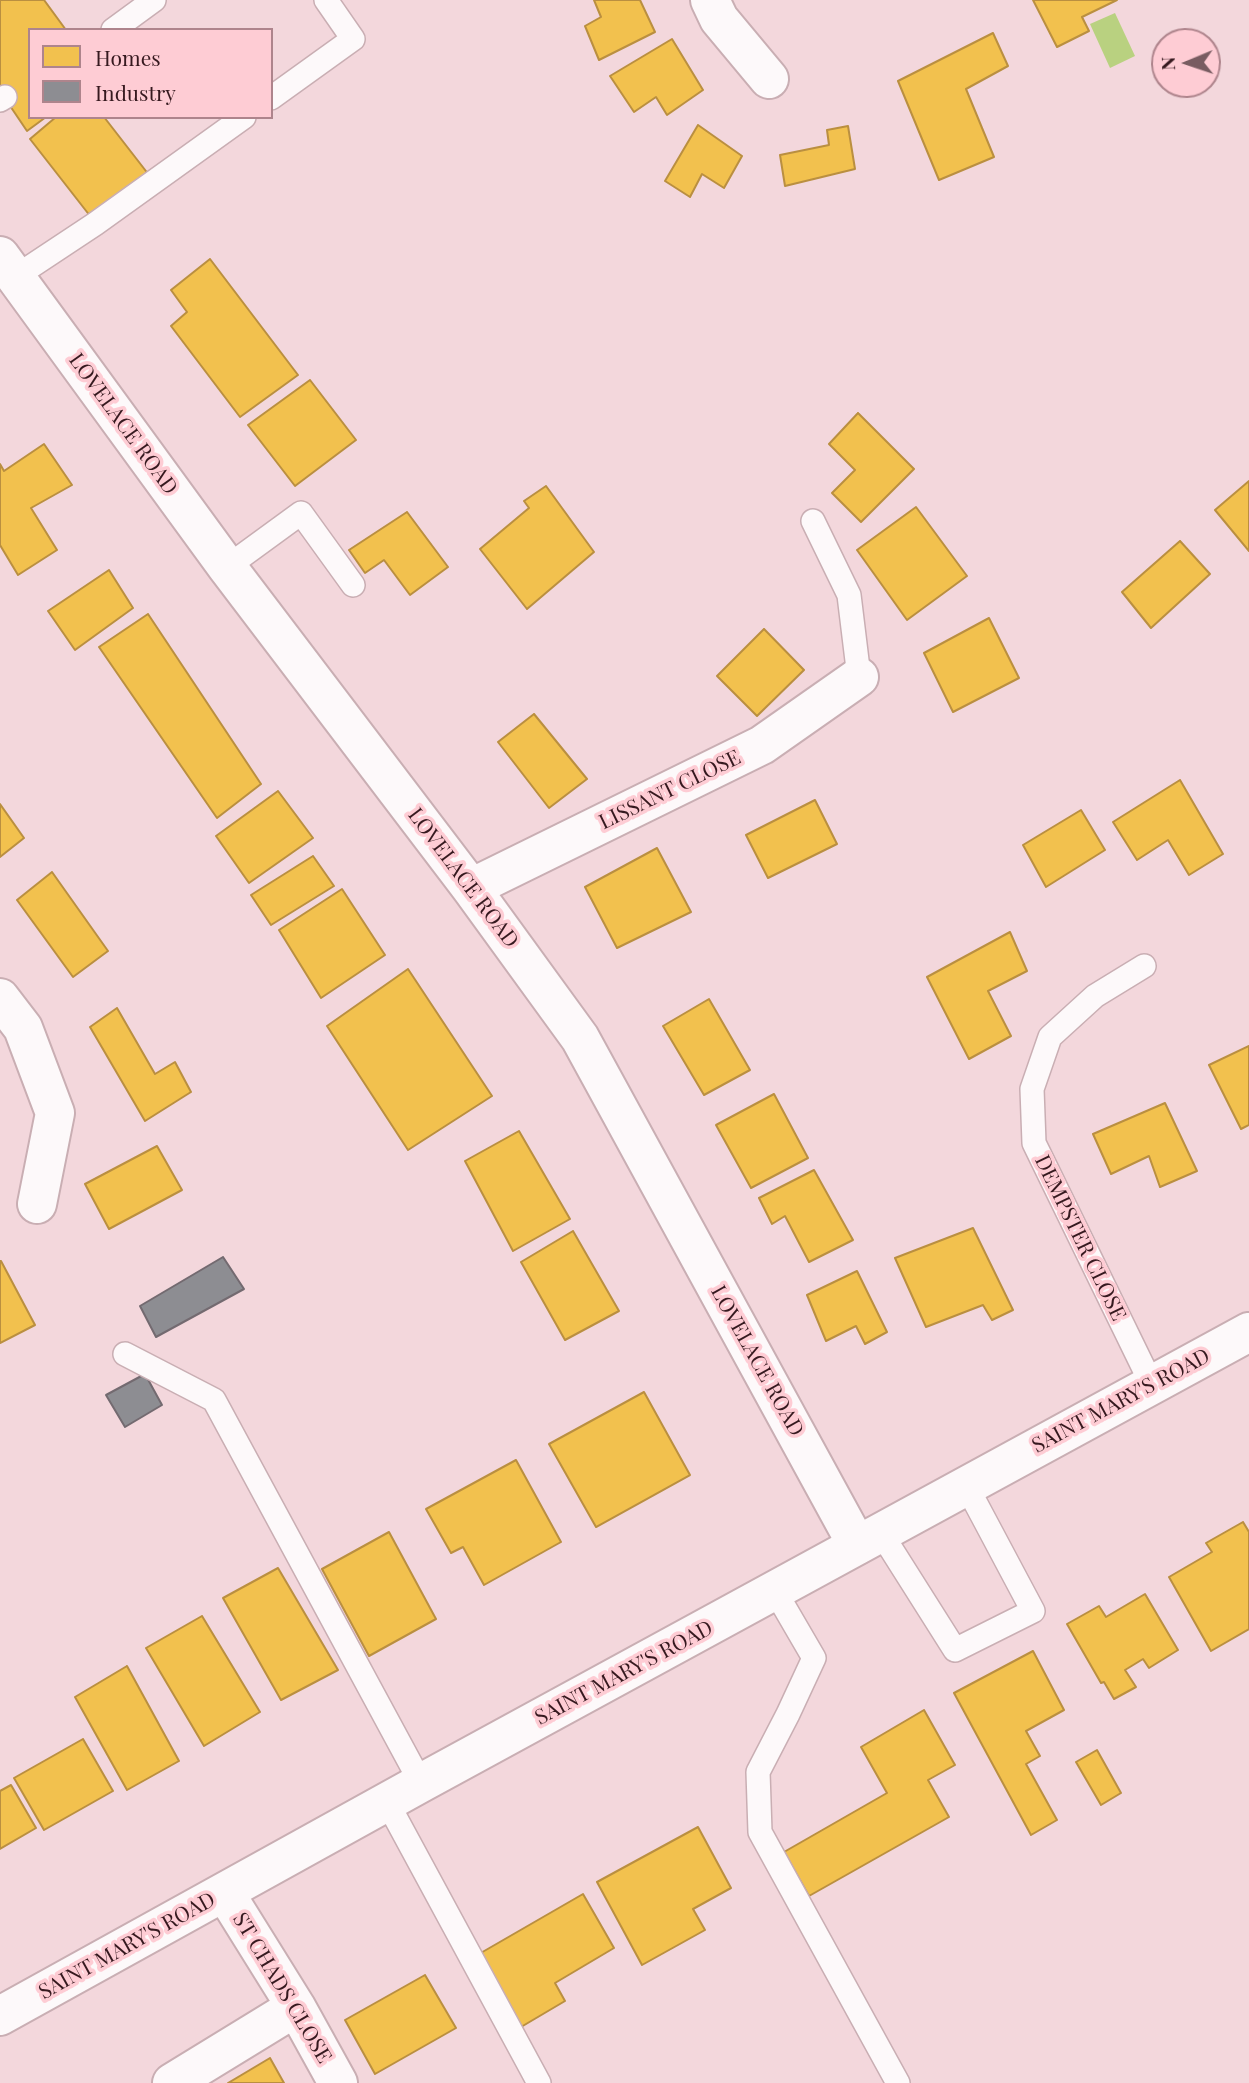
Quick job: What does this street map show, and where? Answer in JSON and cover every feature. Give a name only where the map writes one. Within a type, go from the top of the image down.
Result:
[{"type":"street","points":[[710,0],[719,19],[769,79]]},
{"type":"street","name":"LOVELACE ROAD","points":[[8,267],[227,568],[471,888],[580,1038],[869,1539]]},
{"type":"street","name":"LISSANT CLOSE","points":[[471,888],[762,745],[859,677]]},
{"type":"street","points":[[0,998],[23,1028],[55,1113],[37,1204]]},
{"type":"street","name":"SAINT MARY'S ROAD","points":[[0,2016],[421,1783],[1249,1332]]},
{"type":"street","name":"ST CHADS CLOSE","points":[[225,1893],[296,2007],[338,2083]]},
{"type":"street","points":[[172,2083],[296,2007]]},
{"type":"lane","points":[[116,28],[154,0]]},
{"type":"lane","points":[[273,97],[353,39],[326,0]]},
{"type":"lane","points":[[8,267],[95,224],[241,119]]},
{"type":"lane","points":[[227,568],[301,513],[353,585]]},
{"type":"lane","points":[[813,521],[849,595],[859,677]]},
{"type":"lane","name":"DEMPSTER CLOSE","points":[[1144,966],[1095,996],[1051,1037],[1032,1089],[1034,1143],[1152,1385]]},
{"type":"lane","points":[[125,1354],[214,1399],[421,1783]]},
{"type":"lane","points":[[869,1539],[954,1650],[1033,1611],[966,1485]]},
{"type":"lane","points":[[775,1591],[814,1658],[758,1772],[760,1832],[898,2083]]},
{"type":"lane","points":[[387,1802],[539,2083]]},
{"type":"shaded area","points":[[1115,13],[1135,56],[1110,68],[1090,24]]},
{"type":"building: Homes","points":[[0,0],[44,0],[65,28],[28,28],[28,119],[43,119],[27,131],[0,91]]},
{"type":"building: Homes","points":[[594,0],[640,0],[655,32],[599,60],[585,26],[601,17]]},
{"type":"building: Homes","points":[[1033,0],[1117,0],[1082,17],[1089,31],[1057,47]]},
{"type":"building: Homes","points":[[993,33],[1008,66],[966,89],[994,157],[939,180],[898,81]]},
{"type":"building: Homes","points":[[672,39],[703,90],[667,115],[656,97],[634,112],[610,76]]},
{"type":"building: Homes","points":[[54,119],[106,119],[149,175],[94,221],[30,139]]},
{"type":"building: Homes","points":[[698,125],[742,156],[724,188],[702,174],[690,197],[665,181]]},
{"type":"building: Homes","points":[[848,126],[855,169],[785,186],[780,155],[829,145],[827,130]]},
{"type":"building: Homes","points":[[210,259],[298,375],[240,417],[171,326],[187,312],[171,290]]},
{"type":"building: Homes","points":[[310,380],[356,440],[295,486],[248,425]]},
{"type":"building: Homes","points":[[858,413],[914,469],[861,522],[832,493],[855,470],[829,444]]},
{"type":"building: Homes","points":[[44,444],[72,485],[31,508],[57,550],[18,575],[0,545],[0,464],[4,471]]},
{"type":"building: Homes","points":[[1249,481],[1249,551],[1215,510]]},
{"type":"building: Homes","points":[[546,486],[594,552],[527,609],[480,549],[529,508],[524,501]]},
{"type":"building: Homes","points":[[916,507],[967,576],[907,620],[857,550]]},
{"type":"building: Homes","points":[[407,512],[448,567],[410,595],[384,560],[365,573],[349,550]]},
{"type":"building: Homes","points":[[1180,541],[1210,574],[1151,628],[1122,592]]},
{"type":"building: Homes","points":[[109,570],[133,608],[75,650],[48,611]]},
{"type":"building: Homes","points":[[148,614],[261,784],[217,818],[99,647]]},
{"type":"building: Homes","points":[[989,618],[1019,678],[953,712],[924,653]]},
{"type":"building: Homes","points":[[764,629],[804,670],[757,716],[717,676]]},
{"type":"building: Homes","points":[[534,714],[587,779],[549,808],[498,742]]},
{"type":"building: Homes","points":[[1180,780],[1223,854],[1189,875],[1168,840],[1137,860],[1113,822]]},
{"type":"building: Homes","points":[[278,791],[313,838],[249,883],[216,836]]},
{"type":"building: Homes","points":[[815,800],[837,844],[768,878],[746,835]]},
{"type":"building: Homes","points":[[0,804],[24,838],[0,857]]},
{"type":"building: Homes","points":[[1081,810],[1105,850],[1046,887],[1023,845]]},
{"type":"building: Homes","points":[[657,848],[691,912],[617,948],[585,887]]},
{"type":"building: Homes","points":[[313,856],[334,886],[271,925],[251,895]]},
{"type":"building: Homes","points":[[52,872],[108,951],[73,977],[17,900]]},
{"type":"building: Homes","points":[[342,889],[385,955],[321,998],[279,930]]},
{"type":"building: Homes","points":[[1010,932],[1027,971],[988,991],[1011,1036],[969,1059],[927,977]]},
{"type":"building: Homes","points":[[408,969],[492,1096],[408,1150],[327,1026]]},
{"type":"building: Homes","points":[[709,999],[750,1070],[704,1095],[663,1026]]},
{"type":"building: Homes","points":[[117,1008],[155,1074],[175,1062],[191,1092],[145,1121],[90,1027]]},
{"type":"building: Homes","points":[[1249,1046],[1249,1125],[1241,1129],[1209,1065]]},
{"type":"building: Homes","points":[[774,1094],[808,1158],[751,1188],[716,1125]]},
{"type":"building: Homes","points":[[1165,1103],[1197,1171],[1160,1187],[1149,1156],[1111,1174],[1093,1134]]},
{"type":"building: Homes","points":[[519,1131],[570,1219],[513,1251],[465,1161]]},
{"type":"building: Homes","points":[[157,1146],[182,1190],[109,1229],[85,1184]]},
{"type":"building: Homes","points":[[814,1170],[853,1240],[809,1262],[785,1216],[772,1224],[759,1198]]},
{"type":"building: Homes","points":[[973,1228],[1013,1310],[992,1320],[983,1305],[926,1327],[895,1258]]},
{"type":"building: Homes","points":[[573,1231],[619,1311],[565,1340],[521,1262]]},
{"type":"building: Homes","points":[[0,1261],[35,1325],[0,1343]]},
{"type":"building: Homes","points":[[857,1271],[887,1332],[865,1344],[856,1326],[826,1341],[807,1295]]},
{"type":"building: Homes","points":[[644,1392],[690,1475],[596,1527],[549,1444]]},
{"type":"building: Homes","points":[[516,1460],[561,1542],[484,1585],[463,1547],[451,1553],[426,1509]]},
{"type":"building: Homes","points":[[1243,1522],[1249,1532],[1249,1629],[1211,1651],[1169,1577],[1212,1552],[1206,1543]]},
{"type":"building: Homes","points":[[389,1532],[436,1619],[369,1656],[322,1569]]},
{"type":"building: Homes","points":[[278,1568],[338,1670],[281,1700],[223,1598]]},
{"type":"building: Homes","points":[[1145,1594],[1178,1650],[1149,1668],[1143,1659],[1125,1670],[1136,1687],[1114,1699],[1104,1682],[1101,1683],[1067,1624],[1099,1606],[1106,1617]]},
{"type":"building: Homes","points":[[202,1616],[260,1712],[204,1746],[146,1648]]},
{"type":"building: Homes","points":[[1033,1651],[1064,1710],[1026,1731],[1040,1756],[1026,1764],[1057,1820],[1031,1835],[954,1693]]},
{"type":"building: Homes","points":[[127,1666],[179,1761],[127,1790],[75,1697]]},
{"type":"building: Homes","points":[[924,1710],[955,1765],[928,1780],[949,1817],[809,1896],[784,1852],[887,1793],[861,1747]]},
{"type":"building: Homes","points":[[83,1739],[113,1791],[44,1830],[14,1778]]},
{"type":"building: Homes","points":[[1097,1750],[1121,1793],[1101,1805],[1076,1762]]},
{"type":"building: Homes","points":[[11,1785],[36,1828],[0,1849],[0,1791]]},
{"type":"building: Homes","points":[[698,1827],[731,1888],[693,1909],[705,1930],[642,1965],[597,1882]]},
{"type":"building: Homes","points":[[583,1894],[614,1948],[555,1983],[565,2001],[521,2027],[479,1954]]},
{"type":"building: Homes","points":[[425,1975],[456,2028],[375,2074],[345,2020]]},
{"type":"building: Homes","points":[[270,2058],[284,2083],[228,2083]]},
{"type":"building: Industry","points":[[223,1257],[244,1289],[156,1337],[140,1306]]},
{"type":"building: Industry","points":[[145,1374],[162,1405],[125,1427],[106,1395]]}]
